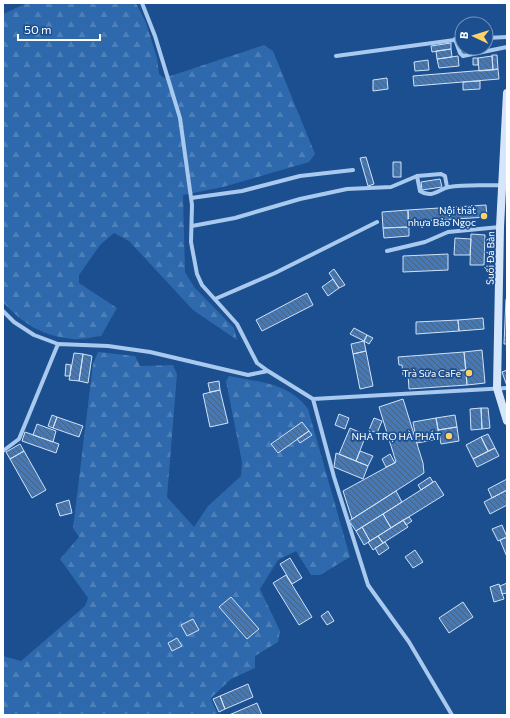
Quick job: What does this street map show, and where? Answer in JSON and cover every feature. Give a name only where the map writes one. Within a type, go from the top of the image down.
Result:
[{"type":"street","points":[[142,3],[155,36],[180,118],[191,198],[193,221],[191,242],[197,274],[202,285],[237,324],[257,363],[268,372],[313,399],[507,388]]},
{"type":"street","points":[[494,38],[507,37]]},
{"type":"street","points":[[336,56],[454,39]]},
{"type":"street","points":[[494,50],[507,47]]},
{"type":"street","name":"Suối Đá Bàn","points":[[507,93],[505,161],[500,226],[497,388],[507,421]]},
{"type":"street","points":[[191,198],[242,191],[300,176],[353,170]]},
{"type":"street","points":[[192,226],[235,218],[300,199],[347,189],[391,187],[417,176],[441,174],[445,176],[447,187]]},
{"type":"street","points":[[417,176],[420,191],[423,193],[437,194],[447,187],[502,185]]},
{"type":"street","points":[[215,299],[275,273],[377,222]]},
{"type":"street","points":[[387,251],[425,242],[448,232],[500,226]]},
{"type":"street","points":[[3,312],[14,322],[34,335],[58,344],[108,346],[150,352],[248,375],[268,372]]},
{"type":"street","points":[[3,451],[19,439],[58,344]]},
{"type":"street","points":[[313,399],[334,477],[368,585],[409,642],[452,715]]},
{"type":"green space","points":[[27,3],[136,3],[146,23],[157,58],[159,74],[164,78],[264,45],[273,51],[315,154],[309,162],[223,187],[183,195],[185,272],[194,287],[234,328],[237,340],[193,310],[129,241],[114,233],[100,245],[79,275],[79,283],[117,308],[101,336],[76,339],[43,332],[34,328],[18,317],[3,302],[3,14]]},
{"type":"green space","points":[[98,352],[135,356],[140,366],[173,365],[177,374],[167,497],[194,527],[208,506],[241,476],[242,462],[226,381],[229,376],[262,382],[283,389],[301,400],[308,409],[350,557],[320,575],[311,575],[296,551],[278,560],[260,589],[280,631],[278,642],[255,656],[255,668],[231,679],[212,697],[211,699],[218,715],[3,715],[3,656],[21,661],[85,606],[88,598],[60,559],[79,537],[73,528],[93,364]]},
{"type":"building","points":[[451,43],[451,49],[432,52],[431,46]]},
{"type":"building","points":[[451,49],[452,57],[437,59],[436,51]]},
{"type":"building","points":[[497,55],[498,69],[493,70],[492,56]]},
{"type":"building","points":[[458,56],[459,66],[439,68],[437,59]]},
{"type":"building","points":[[492,56],[493,70],[479,71],[478,58]]},
{"type":"building","points":[[473,58],[478,58],[478,65],[473,65]]},
{"type":"building","points":[[428,60],[429,70],[415,71],[414,62]]},
{"type":"building","points":[[498,69],[499,79],[414,86],[413,76]]},
{"type":"building","points":[[387,78],[388,89],[373,91],[373,80]]},
{"type":"building","points":[[480,81],[480,89],[463,90],[463,82]]},
{"type":"building","points":[[366,157],[374,184],[368,186],[360,158]]},
{"type":"building","points":[[393,162],[401,162],[401,177],[393,177]]},
{"type":"building","points":[[440,179],[442,187],[422,190],[421,182]]},
{"type":"building","points":[[486,205],[487,217],[408,222],[408,210]]},
{"type":"building","points":[[408,210],[409,227],[383,228],[382,212]]},
{"type":"building","points":[[409,227],[409,236],[384,238],[383,228]]},
{"type":"building","points":[[471,234],[485,235],[484,265],[470,265]]},
{"type":"building","points":[[455,238],[471,239],[470,255],[454,255]]},
{"type":"building","points":[[448,254],[448,270],[403,272],[403,256]]},
{"type":"building","points":[[334,269],[345,285],[339,288],[329,273]]},
{"type":"building","points":[[333,279],[339,288],[328,296],[322,287]]},
{"type":"building","points":[[307,293],[313,305],[262,331],[256,320]]},
{"type":"building","points":[[506,299],[507,344],[504,344]]},
{"type":"building","points":[[483,318],[484,329],[459,331],[458,320]]},
{"type":"building","points":[[458,320],[459,331],[416,334],[416,322]]},
{"type":"building","points":[[354,328],[367,335],[364,341],[350,334]]},
{"type":"building","points":[[367,335],[373,338],[369,344],[364,341]]},
{"type":"building","points":[[364,341],[366,351],[353,354],[351,344]]},
{"type":"building","points":[[482,350],[485,383],[467,385],[464,352]]},
{"type":"building","points":[[366,351],[373,386],[360,389],[353,354]]},
{"type":"building","points":[[464,352],[466,370],[403,375],[402,365],[399,365],[398,357]]},
{"type":"building","points":[[74,353],[83,354],[79,381],[69,380]]},
{"type":"building","points":[[83,354],[92,356],[88,383],[79,381]]},
{"type":"building","points":[[66,364],[71,365],[70,376],[65,376]]},
{"type":"building","points":[[466,370],[467,385],[409,389],[408,374]]},
{"type":"building","points":[[507,370],[507,386],[502,372]]},
{"type":"building","points":[[219,381],[220,390],[210,392],[208,383]]},
{"type":"building","points":[[220,390],[228,423],[210,427],[203,394]]},
{"type":"building","points":[[403,399],[423,463],[424,473],[352,519],[343,491],[396,462],[379,407]]},
{"type":"building","points":[[481,408],[482,429],[471,430],[470,409]]},
{"type":"building","points":[[481,408],[488,408],[490,428],[482,429]]},
{"type":"building","points":[[339,414],[349,418],[345,429],[335,425]]},
{"type":"building","points":[[52,415],[57,417],[53,428],[48,426]]},
{"type":"building","points":[[455,415],[457,427],[438,430],[436,418]]},
{"type":"building","points":[[57,417],[83,426],[79,437],[53,428]]},
{"type":"building","points":[[374,418],[382,421],[377,433],[369,430]]},
{"type":"building","points":[[436,418],[440,439],[417,443],[413,422]]},
{"type":"building","points":[[302,422],[309,431],[278,453],[271,444]]},
{"type":"building","points":[[37,424],[56,431],[53,442],[33,435]]},
{"type":"building","points":[[457,427],[459,441],[441,444],[438,430]]},
{"type":"building","points":[[350,428],[366,435],[356,461],[339,454]]},
{"type":"building","points":[[309,431],[312,435],[300,443],[297,439]]},
{"type":"building","points":[[25,432],[59,444],[56,453],[22,441]]},
{"type":"building","points":[[488,434],[495,448],[488,451],[481,437]]},
{"type":"building","points":[[481,437],[488,451],[473,459],[466,445]]},
{"type":"building","points":[[20,444],[24,451],[10,459],[6,452]]},
{"type":"building","points":[[495,448],[499,456],[477,467],[473,459]]},
{"type":"building","points":[[24,451],[46,490],[32,498],[10,459]]},
{"type":"building","points":[[360,451],[373,456],[368,466],[356,461]]},
{"type":"building","points":[[336,453],[368,466],[363,479],[334,467]]},
{"type":"building","points":[[390,454],[395,463],[386,467],[382,459]]},
{"type":"building","points":[[430,477],[433,482],[421,490],[418,485]]},
{"type":"building","points":[[507,479],[507,490],[492,498],[488,489]]},
{"type":"building","points":[[435,481],[444,495],[391,528],[383,514]]},
{"type":"building","points":[[507,490],[507,505],[490,514],[484,502]]},
{"type":"building","points":[[396,491],[402,502],[356,531],[349,521]]},
{"type":"building","points":[[69,500],[72,513],[60,516],[56,504]]},
{"type":"building","points":[[383,514],[391,528],[370,541],[362,527]]},
{"type":"building","points":[[409,517],[412,521],[406,525],[403,520]]},
{"type":"building","points":[[403,520],[408,527],[383,543],[378,536]]},
{"type":"building","points":[[502,525],[507,537],[498,541],[492,529]]},
{"type":"building","points":[[362,527],[370,541],[364,545],[356,531]]},
{"type":"building","points":[[378,536],[383,543],[373,550],[368,542]]},
{"type":"building","points":[[507,537],[507,557],[500,540]]},
{"type":"building","points":[[385,542],[389,548],[379,555],[375,548]]},
{"type":"building","points":[[415,550],[423,562],[413,568],[405,557]]},
{"type":"building","points":[[290,558],[302,578],[292,584],[280,564]]},
{"type":"building","points":[[286,575],[312,617],[299,625],[273,583]]},
{"type":"building","points":[[507,583],[507,593],[502,594],[500,586]]},
{"type":"building","points":[[499,584],[504,599],[494,602],[490,587]]},
{"type":"building","points":[[231,597],[259,629],[247,639],[219,607]]},
{"type":"building","points":[[463,602],[473,617],[449,633],[439,618]]},
{"type":"building","points":[[328,611],[334,621],[327,625],[321,616]]},
{"type":"building","points":[[193,619],[199,630],[187,636],[181,625]]},
{"type":"building","points":[[177,638],[182,646],[172,651],[168,643]]},
{"type":"building","points":[[248,684],[253,697],[225,709],[220,696]]},
{"type":"building","points":[[220,696],[225,709],[219,712],[213,699]]},
{"type":"building","points":[[257,703],[262,715],[229,715]]},
{"type":"place","name":"Nội thất nhựa Bảo Ngọc","points":[[484,216]]},
{"type":"place","name":"Trà Sữa CaFe","points":[[469,373]]},
{"type":"place","name":"NHÀ TRỌ HÀ PHÁT","points":[[449,436]]}]
